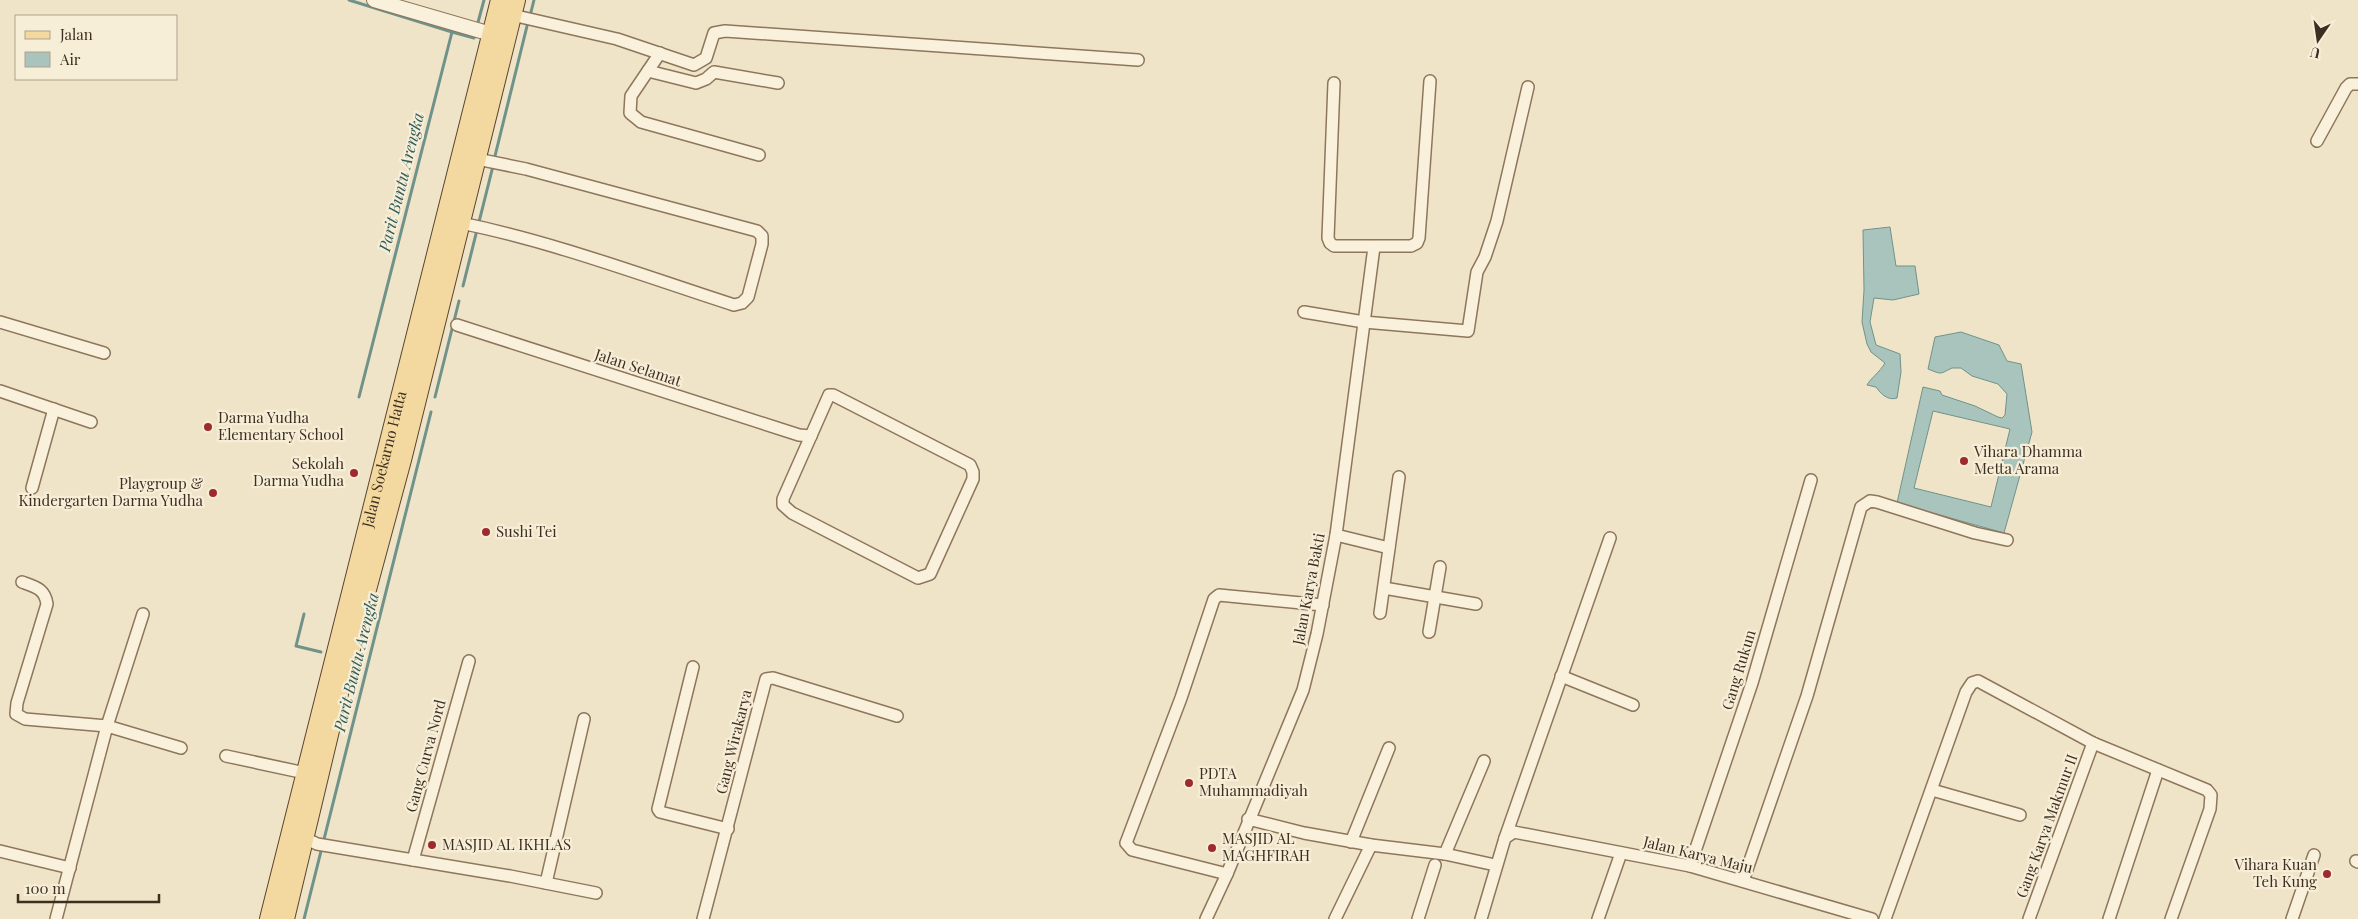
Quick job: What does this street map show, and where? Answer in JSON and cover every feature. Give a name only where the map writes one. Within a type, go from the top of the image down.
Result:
[{"type":"main road","name":"Jalan Soekarno Hatta","points":[[285,919],[311,841],[338,698],[402,460],[442,263],[482,32],[500,0]]},
{"type":"main road","name":"Jalan Soekarno Hatta","points":[[269,919],[406,382],[442,263],[472,225],[522,13]]},
{"type":"street","points":[[374,0],[482,32]]},
{"type":"street","points":[[522,13],[617,39],[694,65],[706,58],[714,33],[725,31],[1138,60]]},
{"type":"street","points":[[660,53],[631,96],[630,113],[641,122],[759,155]]},
{"type":"street","points":[[648,71],[696,83],[706,79],[714,72],[778,83]]},
{"type":"street","points":[[1334,83],[1328,238],[1330,244],[1334,246],[1374,247],[1412,246],[1419,238],[1430,81]]},
{"type":"street","points":[[2317,141],[2346,88],[2350,84],[2358,84]]},
{"type":"street","points":[[1304,312],[1364,322],[1469,330],[1477,272],[1485,257],[1497,221],[1528,87]]},
{"type":"street","points":[[472,225],[593,259],[734,305],[742,303],[748,297],[762,244],[762,236],[757,231],[488,161]]},
{"type":"street","name":"Jalan Karya Bakti","points":[[1206,919],[1227,874],[1303,690],[1336,535],[1374,247]]},
{"type":"street","points":[[0,322],[104,353]]},
{"type":"street","name":"Jalan Selamat","points":[[457,325],[799,435],[811,436]]},
{"type":"street","points":[[0,391],[91,422]]},
{"type":"street","points":[[829,395],[833,395],[970,465],[973,478],[930,574],[918,578],[787,510],[783,505],[783,499],[811,436],[825,400],[829,395]]},
{"type":"street","points":[[32,488],[54,409]]},
{"type":"street","points":[[1380,613],[1398,477]]},
{"type":"street","name":"Gang Rukun","points":[[1690,866],[1759,660],[1811,480]]},
{"type":"street","points":[[1743,881],[1807,696],[1862,508],[1870,501],[1877,502],[1975,533],[2007,540]]},
{"type":"street","points":[[1336,535],[1389,548]]},
{"type":"street","points":[[1481,919],[1495,865],[1509,835],[1561,676],[1610,538]]},
{"type":"street","points":[[1429,632],[1440,567]]},
{"type":"street","points":[[22,582],[42,589],[46,595],[47,604],[17,703],[16,714],[25,719],[107,726],[182,748]]},
{"type":"street","points":[[1384,588],[1476,604]]},
{"type":"street","points":[[1227,874],[1132,850],[1126,843],[1181,698],[1214,598],[1219,595],[1322,605]]},
{"type":"street","points":[[56,919],[107,726],[143,614]]},
{"type":"street","name":"Gang Curva Nord","points":[[413,860],[469,661]]},
{"type":"street","points":[[693,667],[658,809],[660,812],[728,829]]},
{"type":"street","points":[[1561,676],[1633,705]]},
{"type":"street","name":"Gang Wirakarya","points":[[703,919],[766,679],[773,678],[897,716]]},
{"type":"street","points":[[1885,919],[1966,692],[1972,683],[1978,680],[2093,743],[2207,790],[2211,795],[2212,801],[2171,919]]},
{"type":"street","points":[[546,883],[584,719]]},
{"type":"street","name":"Gang Karya Makmur II","points":[[2029,919],[2093,743]]},
{"type":"street","points":[[1351,842],[1389,748]]},
{"type":"street","points":[[226,756],[305,773]]},
{"type":"street","points":[[1445,854],[1484,761]]},
{"type":"street","points":[[2109,919],[2158,770]]},
{"type":"street","points":[[1932,790],[2020,815]]},
{"type":"street","points":[[1248,820],[1351,842],[1445,854],[1495,865]]},
{"type":"street","name":"Jalan Karya Maju","points":[[1509,835],[1690,866],[1872,919]]},
{"type":"street","points":[[311,841],[330,846],[596,893]]},
{"type":"street","points":[[1335,919],[1371,845]]},
{"type":"street","points":[[0,851],[70,868]]},
{"type":"street","points":[[1598,919],[1621,853]]},
{"type":"street","points":[[2292,919],[2314,855]]},
{"type":"street","points":[[1418,919],[1435,865]]},
{"type":"water","points":[[1890,227],[1896,266],[1915,266],[1919,294],[1893,300],[1874,298],[1870,322],[1876,345],[1900,354],[1901,372],[1897,398],[1894,399],[1885,396],[1876,387],[1867,385],[1885,363],[1871,352],[1867,344],[1862,322],[1864,290],[1863,230]]},
{"type":"water","points":[[1961,332],[1999,345],[2007,361],[2021,364],[2032,432],[2004,533],[1897,503],[1923,387],[1940,391],[1942,395],[1975,406],[1998,417],[2002,418],[2005,415],[2007,394],[1998,384],[1972,376],[1961,368],[1952,368],[1941,373],[1928,369],[1935,337]],"holes":[[[1933,411],[2010,429],[1991,507],[1914,488]]]},
{"type":"waterway","points":[[349,0],[452,32]]},
{"type":"waterway","name":"Parit Buntu Arengka","points":[[477,26],[484,0]]},
{"type":"waterway","name":"Parit Buntu Arengka","points":[[530,16],[534,0]]},
{"type":"waterway","name":"Parit Buntu Arengka","points":[[494,160],[528,22]]},
{"type":"waterway","name":"Parit Buntu Arengka","points":[[359,397],[452,32],[474,38],[475,32]]},
{"type":"waterway","name":"Parit Buntu Arengka","points":[[463,286],[493,166]]},
{"type":"waterway","name":"Parit Buntu Arengka","points":[[435,397],[459,301]]},
{"type":"waterway","name":"Parit Buntu Arengka","points":[[304,919],[431,412]]},
{"type":"waterway","points":[[304,614],[296,646],[321,652]]},
{"type":"place","name":"Darma Yudha Elementary School","points":[[208,427]]},
{"type":"place","name":"Vihara Dhamma Metta Arama","points":[[1964,461]]},
{"type":"place","name":"Sekolah Darma Yudha","points":[[354,473]]},
{"type":"place","name":"Playgroup & Kindergarten Darma Yudha","points":[[213,493]]},
{"type":"place","name":"Sushi Tei","points":[[486,532]]},
{"type":"place","name":"PDTA Muhammadiyah","points":[[1189,783]]},
{"type":"place","name":"MASJID AL IKHLAS","points":[[432,845]]},
{"type":"place","name":"MASJID AL MAGHFIRAH","points":[[1212,848]]},
{"type":"place","name":"Vihara Kuan Teh Kung","points":[[2327,874]]}]
